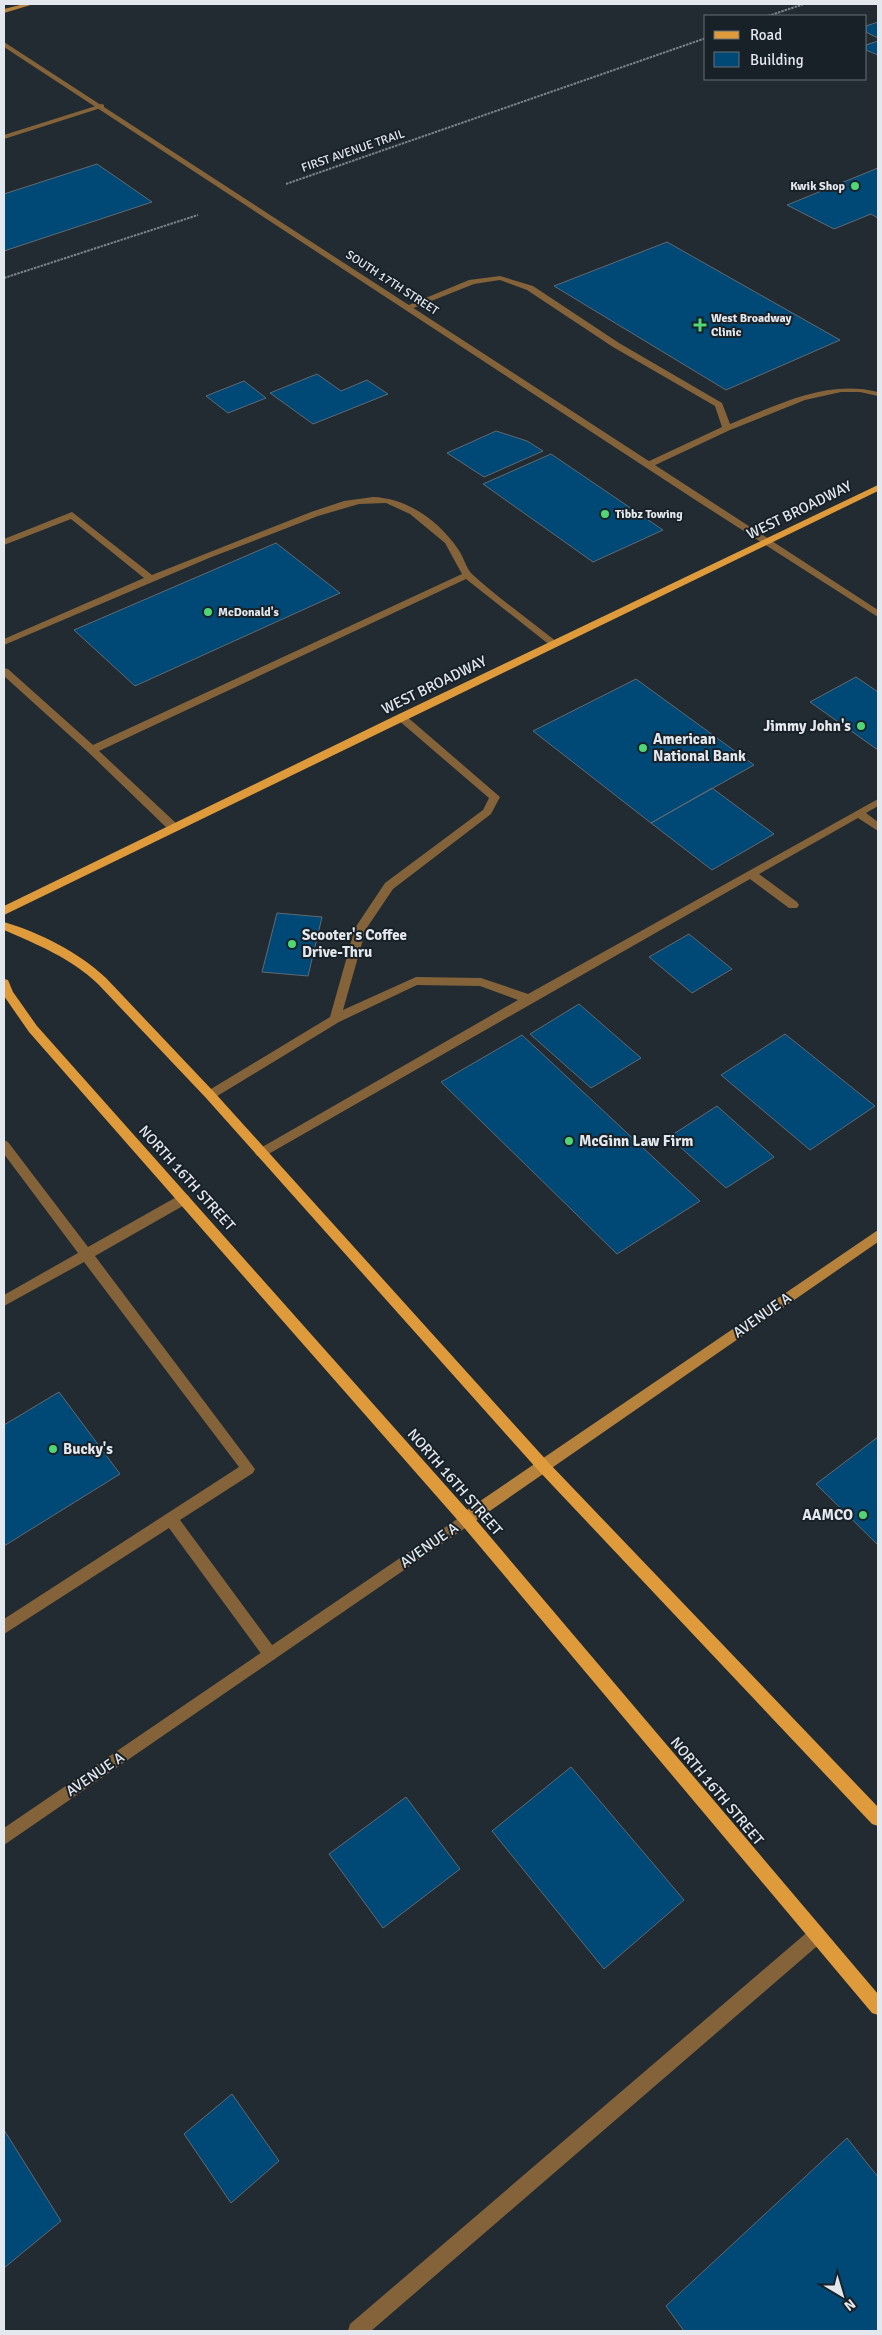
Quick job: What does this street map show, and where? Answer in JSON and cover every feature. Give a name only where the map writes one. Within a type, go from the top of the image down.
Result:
[{"type":"main road","name":"WEST BROADWAY","points":[[4,911],[401,717],[878,488]]},
{"type":"main road","points":[[4,926],[52,946],[87,967],[102,981],[210,1095],[543,1466],[878,1818]]},
{"type":"main road","name":"NORTH 16TH STREET","points":[[4,983],[8,993],[33,1029],[466,1519],[878,2007]]},
{"type":"street","points":[[4,11],[31,4]]},
{"type":"street","name":"SOUTH 17TH STREET","points":[[4,44],[102,106],[878,614]]},
{"type":"street","points":[[4,137],[102,106]]},
{"type":"street","points":[[408,307],[472,282],[500,278],[530,288],[616,345],[718,405],[726,428]]},
{"type":"street","points":[[648,465],[726,428],[822,392],[864,388],[878,394]]},
{"type":"street","points":[[4,642],[151,579],[300,520],[343,505],[373,499],[388,500],[402,505],[427,523],[453,548],[467,575],[554,644]]},
{"type":"street","points":[[4,542],[72,515],[151,579]]},
{"type":"street","points":[[92,750],[467,575]]},
{"type":"street","points":[[4,671],[92,750],[174,828]]},
{"type":"street","points":[[334,1019],[361,928],[389,886],[487,812],[496,797],[401,717]]},
{"type":"street","points":[[261,1153],[529,998],[878,802]]},
{"type":"street","points":[[859,813],[878,827]]},
{"type":"street","points":[[751,874],[793,905]]},
{"type":"street","points":[[210,1095],[334,1019],[416,980],[481,982],[529,998]]},
{"type":"street","points":[[4,1145],[248,1469],[4,1627]]},
{"type":"street","points":[[4,1301],[184,1199]]},
{"type":"street","name":"AVENUE A","points":[[4,1837],[878,1235]]},
{"type":"street","points":[[172,1519],[270,1654]]},
{"type":"street","points":[[357,2331],[817,1935]]},
{"type":"path","points":[[771,15],[804,4]]},
{"type":"path","name":"FIRST AVENUE TRAIL","points":[[4,278],[243,199],[704,39]]},
{"type":"building","points":[[878,22],[878,38],[867,32],[867,26]]},
{"type":"building","points":[[878,41],[878,55],[867,50],[867,45]]},
{"type":"building","points":[[97,164],[152,202],[4,251],[4,194]]},
{"type":"building","name":"Kwik Shop","points":[[878,168],[878,218],[871,214],[834,229],[787,205]]},
{"type":"building","points":[[667,242],[840,340],[726,390],[554,286]]},
{"type":"building","points":[[317,374],[341,391],[367,380],[388,394],[313,424],[270,393]]},
{"type":"building","points":[[244,381],[266,398],[228,413],[206,396]]},
{"type":"building","points":[[496,431],[527,441],[543,451],[484,477],[447,453]]},
{"type":"building","points":[[551,454],[663,530],[593,562],[483,484]]},
{"type":"building","name":"McDonald's","points":[[276,543],[340,593],[135,686],[74,630]]},
{"type":"building","name":"Jimmy John's","points":[[856,677],[878,692],[878,750],[810,702]]},
{"type":"building","name":"American National Bank","points":[[636,679],[754,765],[651,823],[533,731]]},
{"type":"building","points":[[712,788],[774,834],[712,870],[651,823]]},
{"type":"building","name":"Scooter's Coffee Drive-Thru","points":[[277,913],[322,917],[308,976],[262,972]]},
{"type":"building","points":[[689,934],[732,969],[692,993],[649,957]]},
{"type":"building","points":[[579,1004],[641,1058],[591,1088],[530,1034]]},
{"type":"building","points":[[785,1034],[875,1106],[810,1150],[721,1075]]},
{"type":"building","name":"McGinn Law Firm","points":[[522,1035],[700,1201],[617,1254],[441,1082]]},
{"type":"building","points":[[717,1106],[774,1157],[726,1188],[669,1137]]},
{"type":"building","name":"Bucky's","points":[[59,1392],[120,1474],[4,1546],[4,1425]]},
{"type":"building","name":"AAMCO","points":[[878,1437],[878,1545],[816,1484]]},
{"type":"building","points":[[571,1767],[684,1900],[604,1969],[492,1831]]},
{"type":"building","points":[[406,1797],[460,1869],[383,1928],[329,1854]]},
{"type":"building","points":[[232,2094],[279,2161],[231,2203],[184,2134]]},
{"type":"building","points":[[4,2130],[61,2221],[4,2268]]},
{"type":"building","points":[[847,2138],[878,2177],[878,2331],[684,2331],[666,2306]]},
{"type":"place","name":"Kwik Shop","points":[[855,186]]},
{"type":"place","name":"West Broadway Clinic","points":[[700,325]]},
{"type":"place","name":"Tibbz Towing","points":[[605,514]]},
{"type":"place","name":"McDonald's","points":[[208,612]]},
{"type":"place","name":"Jimmy John's","points":[[861,726]]},
{"type":"place","name":"American National Bank","points":[[643,748]]},
{"type":"place","name":"Scooter's Coffee Drive-Thru","points":[[292,944]]},
{"type":"place","name":"McGinn Law Firm","points":[[569,1141]]},
{"type":"place","name":"Bucky's","points":[[53,1449]]},
{"type":"place","name":"AAMCO","points":[[863,1515]]}]
